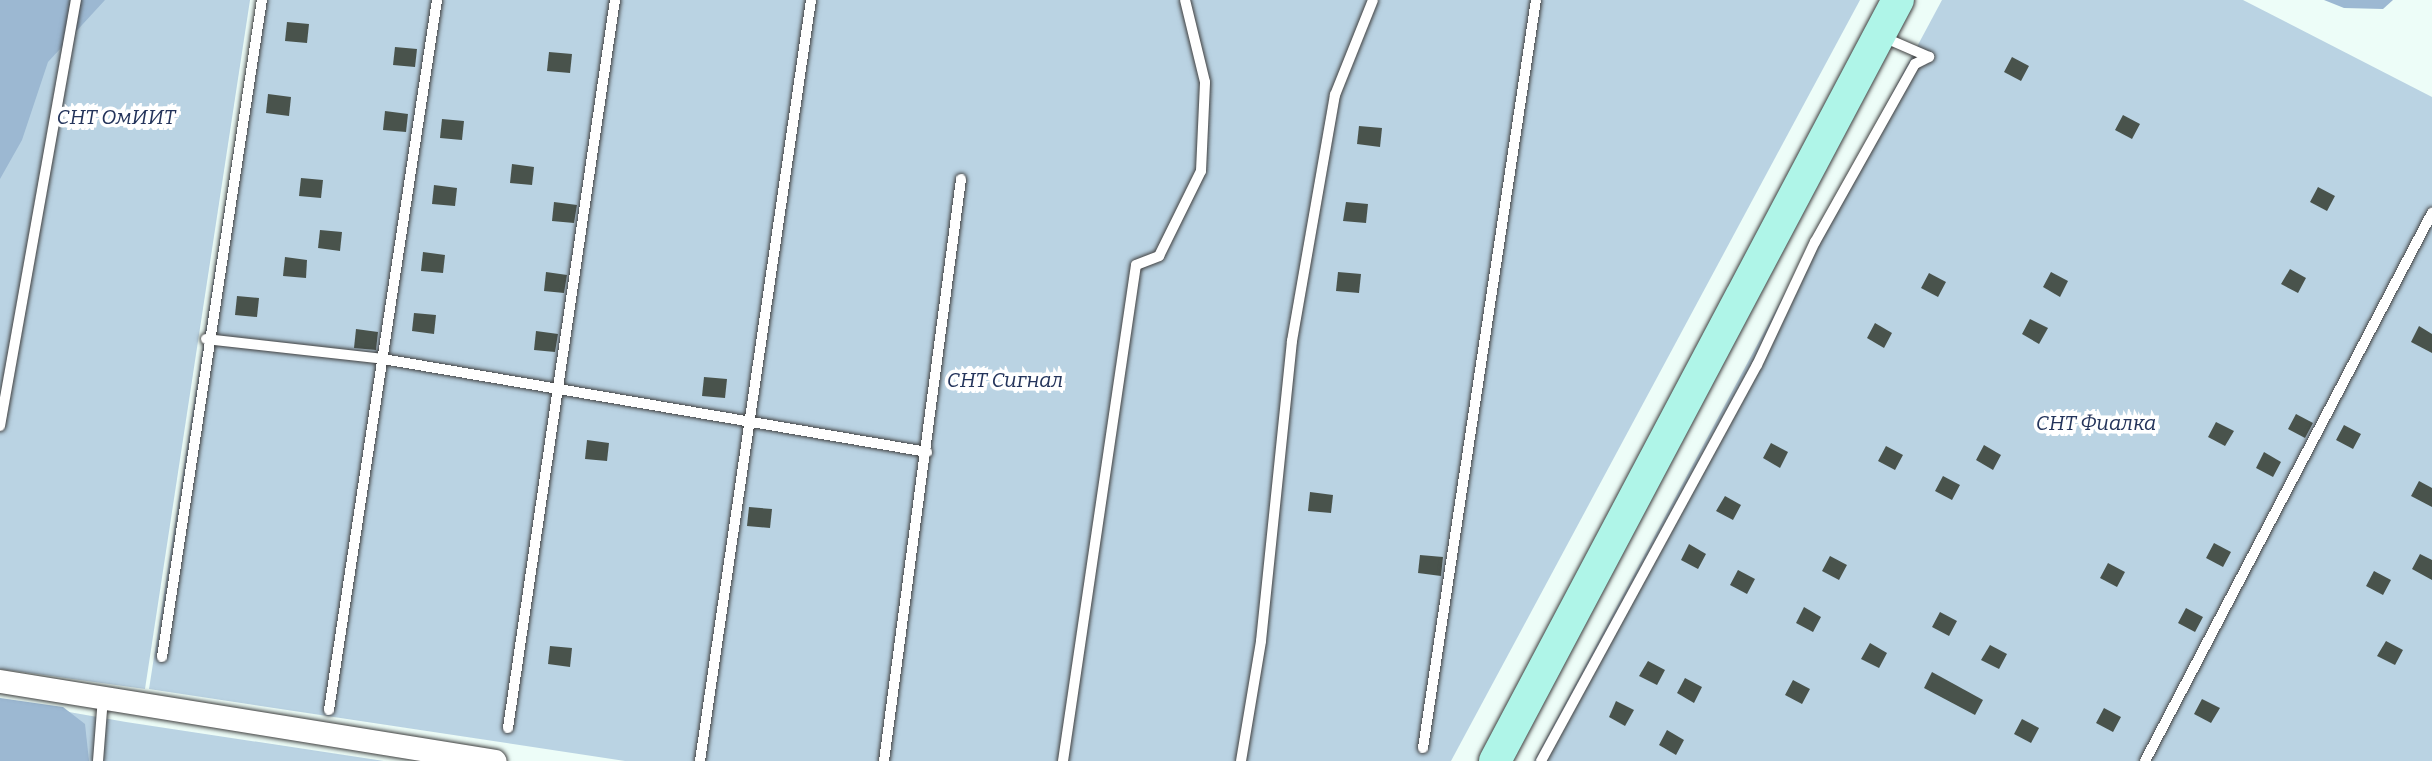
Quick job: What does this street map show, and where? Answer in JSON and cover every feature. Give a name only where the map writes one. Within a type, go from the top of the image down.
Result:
[{"type":"street","points":[[1495,761],[1898,0]]},
{"type":"street","points":[[0,681],[103,693],[495,761]]},
{"type":"lane","points":[[0,426],[76,0]]},
{"type":"lane","points":[[162,657],[206,339],[262,0]]},
{"type":"lane","points":[[329,710],[437,0]]},
{"type":"lane","points":[[509,729],[615,0]]},
{"type":"lane","points":[[700,761],[811,0]]},
{"type":"lane","points":[[1063,761],[1136,265],[1159,256],[1201,172],[1205,82],[1185,0]]},
{"type":"lane","points":[[1241,761],[1261,641],[1292,341],[1335,95],[1373,0]]},
{"type":"lane","points":[[1423,748],[1536,0]]},
{"type":"lane","points":[[1541,761],[1757,365],[1815,242],[1915,64],[1929,57],[1879,36]]},
{"type":"lane","points":[[884,761],[927,452],[961,178]]},
{"type":"lane","points":[[2145,761],[2432,213]]},
{"type":"lane","points":[[206,339],[383,359],[927,452]]},
{"type":"lane","points":[[98,761],[103,693]]},
{"type":"green space","name":"СНТ ОмИИТ","points":[[0,0],[250,0],[145,689],[0,669]]},
{"type":"green space","name":"СНТ Сигнал","points":[[257,0],[1860,0],[1451,761],[625,761],[149,689]]},
{"type":"green space","name":"СНТ Фиалка","points":[[1942,0],[2243,0],[2432,97],[2432,761],[1534,761]]},
{"type":"green space","points":[[6,701],[126,722],[384,761],[0,761]]},
{"type":"shaded area","points":[[0,0],[105,0],[48,62],[22,140],[0,179]]},
{"type":"shaded area","points":[[2324,0],[2393,0],[2383,9],[2344,8]]},
{"type":"shaded area","points":[[0,698],[63,707],[85,724],[89,761],[0,761]]},
{"type":"building","points":[[287,22],[309,24],[307,43],[285,41]]},
{"type":"building","points":[[395,47],[417,49],[415,67],[393,65]]},
{"type":"building","points":[[549,52],[572,54],[570,73],[547,71]]},
{"type":"building","points":[[2012,57],[2029,66],[2021,81],[2004,72]]},
{"type":"building","points":[[268,94],[291,97],[289,116],[266,113]]},
{"type":"building","points":[[385,111],[408,114],[406,132],[383,130]]},
{"type":"building","points":[[2123,115],[2140,124],[2132,139],[2115,130]]},
{"type":"building","points":[[442,119],[464,121],[462,140],[440,138]]},
{"type":"building","points":[[1359,126],[1382,128],[1380,147],[1357,144]]},
{"type":"building","points":[[512,164],[534,167],[532,185],[510,183]]},
{"type":"building","points":[[301,178],[323,180],[321,198],[299,196]]},
{"type":"building","points":[[434,185],[457,188],[455,206],[432,204]]},
{"type":"building","points":[[2318,187],[2335,196],[2327,211],[2310,202]]},
{"type":"building","points":[[554,202],[577,205],[574,223],[552,221]]},
{"type":"building","points":[[1346,202],[1368,204],[1366,223],[1343,221]]},
{"type":"building","points":[[320,230],[342,232],[340,251],[318,248]]},
{"type":"building","points":[[423,252],[445,255],[443,273],[421,271]]},
{"type":"building","points":[[285,257],[307,260],[306,278],[283,276]]},
{"type":"building","points":[[2290,269],[2306,278],[2298,293],[2281,284]]},
{"type":"building","points":[[546,272],[567,275],[564,293],[544,291]]},
{"type":"building","points":[[1338,272],[1361,274],[1359,293],[1336,291]]},
{"type":"building","points":[[2051,272],[2068,281],[2060,297],[2043,287]]},
{"type":"building","points":[[1929,273],[1946,282],[1938,297],[1921,288]]},
{"type":"building","points":[[237,296],[259,298],[257,317],[235,315]]},
{"type":"building","points":[[414,313],[436,315],[434,334],[412,331]]},
{"type":"building","points":[[2030,319],[2048,328],[2039,344],[2022,334]]},
{"type":"building","points":[[1875,323],[1892,333],[1884,348],[1867,338]]},
{"type":"building","points":[[2419,326],[2432,334],[2432,353],[2411,342]]},
{"type":"building","points":[[356,329],[378,332],[376,350],[354,348]]},
{"type":"building","points":[[536,331],[558,334],[555,352],[534,350]]},
{"type":"building","points":[[704,377],[727,379],[725,398],[702,396]]},
{"type":"building","points":[[2296,414],[2313,423],[2305,438],[2288,429]]},
{"type":"building","points":[[2216,422],[2234,431],[2225,446],[2208,437]]},
{"type":"building","points":[[2344,425],[2361,434],[2353,449],[2336,440]]},
{"type":"building","points":[[587,440],[609,443],[607,461],[585,459]]},
{"type":"building","points":[[1771,443],[1788,452],[1780,468],[1763,458]]},
{"type":"building","points":[[1984,445],[2001,455],[1993,470],[1976,460]]},
{"type":"building","points":[[1886,446],[1903,455],[1895,470],[1878,461]]},
{"type":"building","points":[[2264,452],[2281,462],[2273,477],[2256,468]]},
{"type":"building","points":[[1943,476],[1960,485],[1952,500],[1935,491]]},
{"type":"building","points":[[2419,481],[2432,488],[2432,507],[2411,496]]},
{"type":"building","points":[[1310,492],[1333,495],[1331,513],[1308,511]]},
{"type":"building","points":[[1725,496],[1741,505],[1733,520],[1716,511]]},
{"type":"building","points":[[749,507],[772,509],[770,528],[747,526]]},
{"type":"building","points":[[2214,543],[2231,552],[2223,567],[2206,558]]},
{"type":"building","points":[[1689,544],[1706,554],[1698,569],[1681,560]]},
{"type":"building","points":[[2420,554],[2432,560],[2432,580],[2412,569]]},
{"type":"building","points":[[1420,555],[1443,557],[1441,576],[1418,573]]},
{"type":"building","points":[[1830,556],[1847,565],[1839,580],[1822,571]]},
{"type":"building","points":[[2108,563],[2125,572],[2117,587],[2100,578]]},
{"type":"building","points":[[1738,570],[1755,579],[1747,594],[1730,585]]},
{"type":"building","points":[[2374,571],[2391,580],[2383,595],[2366,586]]},
{"type":"building","points":[[1804,607],[1821,617],[1813,632],[1796,623]]},
{"type":"building","points":[[2186,608],[2203,617],[2195,632],[2178,623]]},
{"type":"building","points":[[1940,612],[1957,621],[1949,636],[1932,627]]},
{"type":"building","points":[[2386,641],[2403,650],[2395,665],[2377,656]]},
{"type":"building","points":[[1870,643],[1887,653],[1879,668],[1861,659]]},
{"type":"building","points":[[1990,645],[2007,654],[1999,669],[1981,660]]},
{"type":"building","points":[[550,646],[572,648],[570,667],[548,664]]},
{"type":"building","points":[[1648,661],[1665,670],[1657,685],[1639,676]]},
{"type":"building","points":[[1932,672],[1983,700],[1975,715],[1924,688]]},
{"type":"building","points":[[1685,678],[1702,687],[1694,703],[1677,693]]},
{"type":"building","points":[[1793,680],[1810,689],[1802,704],[1785,695]]},
{"type":"building","points":[[2202,699],[2220,708],[2211,723],[2194,714]]},
{"type":"building","points":[[1616,701],[1634,710],[1625,726],[1609,717]]},
{"type":"building","points":[[2104,708],[2121,717],[2113,732],[2096,723]]},
{"type":"building","points":[[2022,719],[2039,728],[2031,743],[2014,734]]},
{"type":"building","points":[[1667,730],[1684,740],[1676,755],[1659,745]]}]
